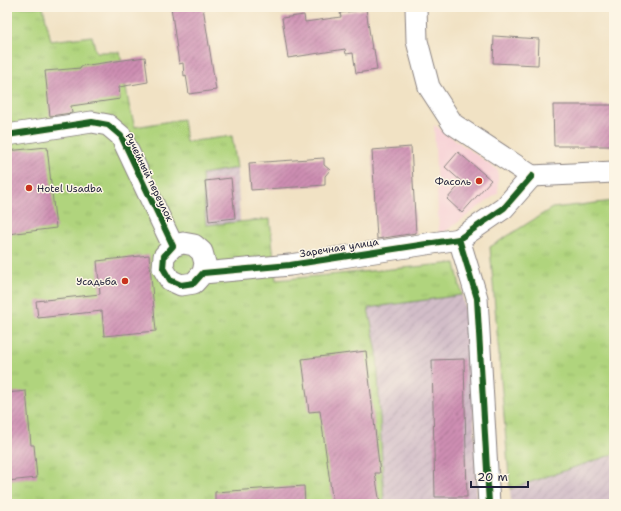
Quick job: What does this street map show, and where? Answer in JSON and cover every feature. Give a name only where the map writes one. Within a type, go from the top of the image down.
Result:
[{"type":"street","points":[[416,7],[417,41],[429,87],[453,124],[532,176],[614,172]]},
{"type":"street","name":"Ручейный переулок","points":[[7,135],[92,122],[108,126],[121,136],[173,246]]},
{"type":"street","name":"Заречная улица","points":[[203,273],[290,265],[459,239],[504,208],[532,176]]},
{"type":"street","points":[[459,239],[477,298],[489,504]]},
{"type":"street","points":[[183,243],[194,245],[202,252],[205,263],[203,273],[194,283],[181,285],[170,280],[163,268],[164,256],[173,246],[183,243]]},
{"type":"shaded area","points":[[434,125],[498,170],[498,193],[439,236]]},
{"type":"shaded area","points":[[237,168],[240,222],[206,225],[202,174]]},
{"type":"shaded area","points":[[462,295],[472,348],[477,504],[384,504],[377,352],[368,307]]},
{"type":"shaded area","points":[[614,454],[614,504],[511,504],[510,489]]},
{"type":"green space","name":"Усадьба","points":[[7,7],[43,7],[51,41],[92,36],[96,52],[120,52],[129,105],[135,127],[183,119],[186,142],[232,136],[237,168],[202,174],[206,225],[270,219],[276,280],[455,263],[462,295],[368,308],[377,352],[384,504],[7,504]]},
{"type":"green space","points":[[614,201],[614,454],[510,489],[490,247],[552,208]]},
{"type":"building","points":[[171,7],[203,7],[216,90],[189,94],[186,75],[184,76],[183,63],[179,64]]},
{"type":"building","points":[[366,9],[377,70],[356,73],[353,53],[346,54],[345,49],[288,58],[282,18],[304,15],[305,22],[341,17],[340,13]]},
{"type":"building","points":[[494,36],[539,39],[538,65],[493,63]]},
{"type":"building","points":[[145,57],[148,82],[119,87],[120,99],[71,106],[72,113],[50,116],[45,71],[81,68],[81,66]]},
{"type":"building","points":[[553,105],[614,105],[614,146],[554,146]]},
{"type":"building","name":"Hotel Usadba","points":[[47,147],[56,228],[8,234],[7,151]]},
{"type":"building","points":[[411,147],[416,233],[377,239],[372,150]]},
{"type":"building","points":[[458,152],[491,180],[462,213],[447,199],[462,182],[445,167]]},
{"type":"building","points":[[324,158],[324,165],[330,170],[325,176],[325,185],[251,190],[249,163]]},
{"type":"building","points":[[231,178],[235,218],[209,221],[205,181]]},
{"type":"building","name":"Усадьба","points":[[149,255],[156,331],[104,336],[102,311],[38,318],[36,301],[100,294],[97,261]]},
{"type":"building","points":[[366,351],[380,473],[375,473],[380,504],[333,504],[320,411],[309,412],[302,359]]},
{"type":"building","points":[[464,359],[467,497],[435,497],[432,360]]},
{"type":"building","points":[[26,391],[31,445],[34,445],[37,478],[7,481],[7,393]]},
{"type":"building","points":[[304,486],[305,504],[215,504],[215,492]]},
{"type":"cycle path","points":[[7,135],[92,122],[108,125],[121,136],[173,246],[164,256],[163,268],[170,280],[181,285],[194,283],[203,273],[290,265],[459,239],[504,208],[532,176]]},
{"type":"cycle path","points":[[459,239],[477,298],[489,504]]},
{"type":"place","name":"Фасоль","points":[[479,181]]},
{"type":"place","name":"Hotel Usadba","points":[[29,188]]},
{"type":"place","name":"Усадьба","points":[[125,281]]}]
